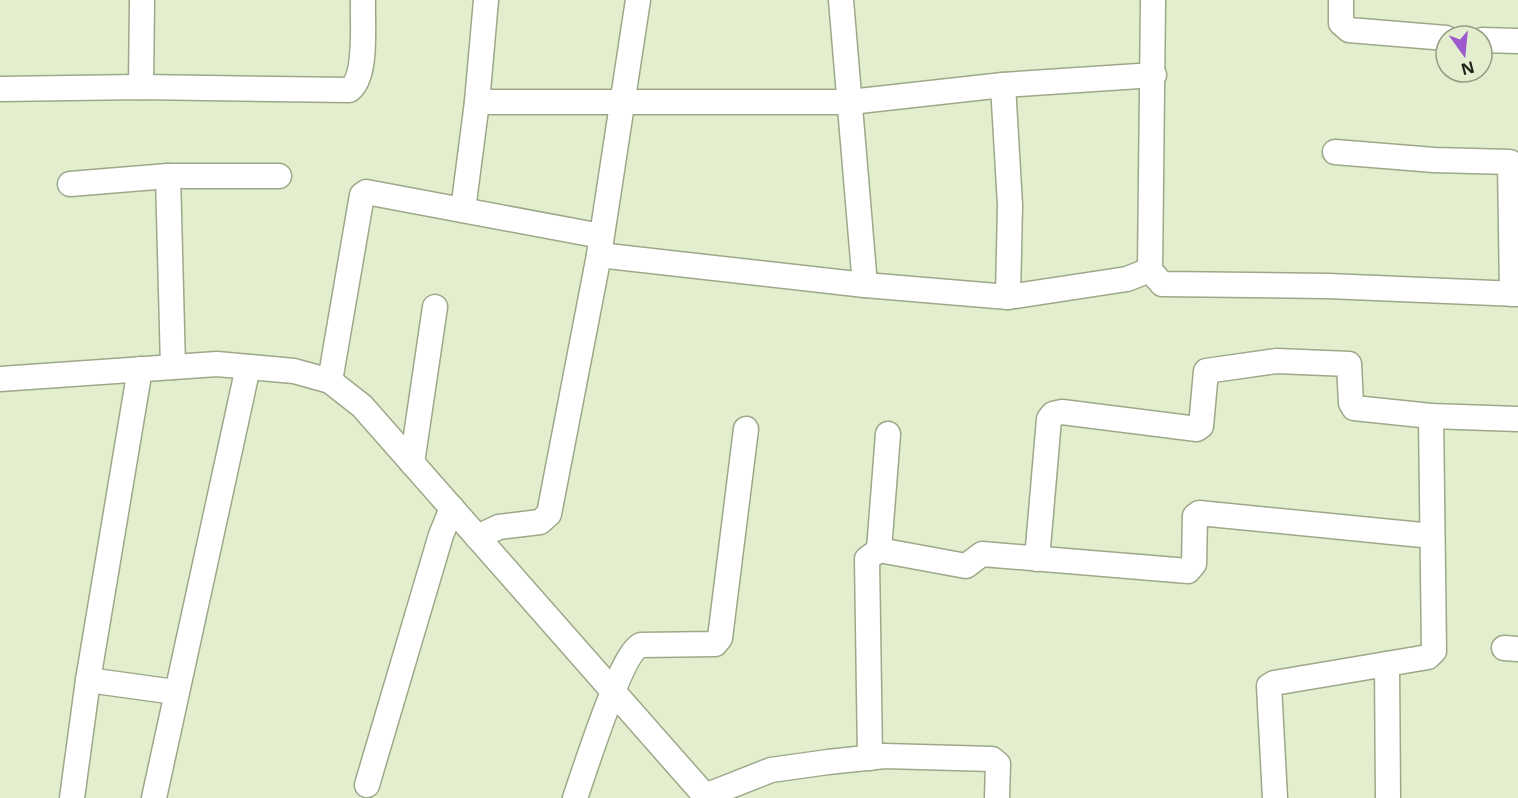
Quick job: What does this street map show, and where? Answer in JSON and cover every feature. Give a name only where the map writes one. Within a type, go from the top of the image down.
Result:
[{"type":"street","points":[[141,87],[142,0]]},
{"type":"street","points":[[0,89],[141,87],[349,90],[355,86],[361,74],[363,0]]},
{"type":"street","points":[[463,210],[477,102],[486,0]]},
{"type":"street","points":[[477,537],[499,526],[540,522],[549,514],[600,246],[638,0]]},
{"type":"street","points":[[841,0],[866,285]]},
{"type":"street","points":[[1153,0],[1154,75],[1150,270],[1162,284],[1328,286],[1515,294],[1510,162],[1434,160],[1335,152]]},
{"type":"street","points":[[1341,0],[1341,23],[1349,30],[1434,37]]},
{"type":"street","points":[[1494,40],[1518,41]]},
{"type":"street","points":[[477,102],[850,102],[1003,85],[1154,75]]},
{"type":"street","points":[[1003,85],[1010,205],[1008,297]]},
{"type":"street","points":[[168,176],[173,367]]},
{"type":"street","points":[[70,184],[168,176],[279,176]]},
{"type":"street","points":[[330,381],[362,195],[370,191],[463,210],[600,246],[866,285],[1008,297],[1127,279],[1150,270]]},
{"type":"street","points":[[412,463],[435,307]]},
{"type":"street","points":[[1037,559],[1049,419],[1053,414],[1062,412],[1197,429],[1201,426],[1206,371],[1277,361],[1346,362],[1351,367],[1352,407],[1431,416],[1518,419]]},
{"type":"street","points":[[0,379],[217,364],[294,372],[330,381],[362,406],[706,797],[771,770],[870,758],[992,759],[998,764],[997,798]]},
{"type":"street","points":[[154,798],[175,692],[207,565],[248,367]]},
{"type":"street","points":[[72,798],[88,680],[140,369]]},
{"type":"street","points":[[1275,798],[1269,686],[1274,682],[1428,657],[1434,651],[1431,416]]},
{"type":"street","points":[[575,798],[612,692],[636,647],[715,644],[720,638],[746,429]]},
{"type":"street","points":[[879,550],[888,434]]},
{"type":"street","points":[[367,785],[441,535],[452,508]]},
{"type":"street","points":[[870,758],[867,559],[869,555],[879,550],[966,567],[982,555],[1192,570],[1195,516],[1199,513],[1432,536]]},
{"type":"street","points":[[1388,664],[1388,798]]},
{"type":"street","points":[[88,680],[175,692]]}]
